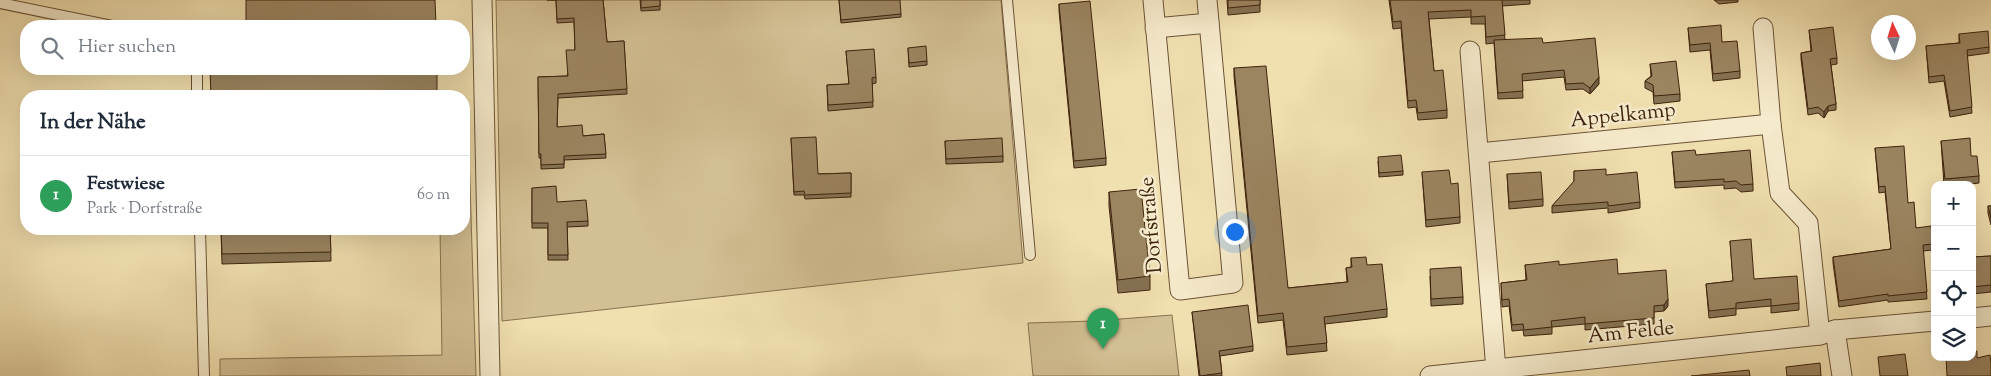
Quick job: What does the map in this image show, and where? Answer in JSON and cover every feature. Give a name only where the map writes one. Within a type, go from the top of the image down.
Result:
[{"type":"street","points":[[482,0],[490,376]]},
{"type":"street","name":"Dorfstraße","points":[[1153,0],[1180,290],[1233,283],[1207,0]]},
{"type":"street","points":[[1156,28],[1209,24]]},
{"type":"street","points":[[1762,28],[1780,193],[1808,223],[1827,333],[1842,376]]},
{"type":"street","points":[[1470,51],[1496,370]]},
{"type":"street","name":"Appelkamp","points":[[1479,153],[1771,124]]},
{"type":"street","points":[[1976,318],[1991,316]]},
{"type":"street","name":"Am Felde","points":[[1430,376],[1931,321]]},
{"type":"lane","points":[[1007,0],[1030,255]]},
{"type":"lane","points":[[0,3],[83,20]]},
{"type":"lane","points":[[197,75],[197,90]]},
{"type":"lane","points":[[200,235],[204,376]]},
{"type":"shaded area","points":[[496,0],[1001,0],[1023,263],[502,321]]},
{"type":"shaded area","points":[[470,184],[476,376],[220,376],[220,359],[442,355],[440,235],[470,235]]},
{"type":"shaded area","points":[[1172,315],[1179,376],[1033,376],[1028,323],[1094,321]]},
{"type":"building","points":[[246,0],[435,0],[436,20],[246,20]]},
{"type":"building","points":[[556,0],[603,0],[607,42],[624,41],[627,89],[558,94],[557,127],[582,125],[583,136],[604,134],[606,154],[564,156],[564,164],[541,165],[541,154],[539,154],[538,77],[568,76],[566,50],[575,50],[574,18],[557,19]]},
{"type":"building","points":[[641,0],[660,0],[660,6],[641,8]]},
{"type":"building","points":[[839,0],[900,0],[901,14],[841,20]]},
{"type":"building","points":[[1228,0],[1260,0],[1260,5],[1228,8]]},
{"type":"building","points":[[1390,0],[1502,0],[1505,35],[1486,37],[1485,16],[1471,17],[1471,10],[1428,12],[1434,71],[1443,70],[1447,110],[1418,113],[1416,100],[1408,101],[1401,21],[1393,22]]},
{"type":"building","points":[[1090,1],[1106,158],[1074,161],[1059,4]]},
{"type":"building","points":[[1721,25],[1722,42],[1737,41],[1740,71],[1713,74],[1710,43],[1690,45],[1688,28]]},
{"type":"building","points":[[1833,27],[1837,58],[1830,59],[1836,104],[1828,106],[1824,112],[1818,107],[1808,109],[1801,53],[1812,51],[1809,30]]},
{"type":"building","points":[[1988,31],[1989,47],[1967,50],[1972,107],[1950,111],[1944,75],[1929,77],[1926,46],[1960,43],[1959,34]]},
{"type":"building","points":[[1542,38],[1543,43],[1595,38],[1599,77],[1590,88],[1583,83],[1566,84],[1564,70],[1522,74],[1523,91],[1498,93],[1494,40]]},
{"type":"building","points":[[926,46],[927,61],[909,63],[908,48]]},
{"type":"building","points":[[874,49],[876,77],[872,78],[873,102],[828,105],[827,85],[849,84],[846,51]]},
{"type":"building","points":[[1676,61],[1680,94],[1654,96],[1653,85],[1645,81],[1652,76],[1650,64]]},
{"type":"building","points":[[1266,66],[1288,288],[1348,282],[1346,268],[1352,267],[1351,258],[1366,257],[1367,265],[1382,264],[1387,309],[1324,317],[1327,343],[1287,347],[1283,313],[1258,316],[1234,68]]},
{"type":"building","points":[[210,75],[437,75],[437,90],[211,90]]},
{"type":"building","points":[[816,137],[818,174],[851,173],[851,193],[805,195],[804,191],[794,192],[791,138]]},
{"type":"building","points":[[1002,138],[1003,156],[946,159],[945,141]]},
{"type":"building","points":[[1970,138],[1971,156],[1977,156],[1979,176],[1945,179],[1941,141]]},
{"type":"building","points":[[1904,146],[1908,203],[1914,202],[1916,228],[1931,226],[1931,244],[1923,245],[1927,292],[1888,296],[1888,294],[1839,301],[1833,257],[1891,249],[1885,186],[1879,187],[1875,148]]},
{"type":"building","points":[[1695,150],[1696,155],[1750,150],[1753,184],[1741,185],[1736,181],[1724,182],[1724,179],[1675,182],[1672,152]]},
{"type":"building","points":[[1401,155],[1403,171],[1379,173],[1378,157]]},
{"type":"building","points":[[1606,169],[1606,175],[1637,172],[1640,202],[1608,206],[1608,202],[1552,206],[1574,181],[1574,171]]},
{"type":"building","points":[[1449,170],[1451,184],[1458,183],[1460,217],[1426,220],[1422,172]]},
{"type":"building","points":[[1541,172],[1543,199],[1509,202],[1507,174]]},
{"type":"building","points":[[556,186],[557,202],[586,200],[588,221],[567,222],[568,255],[548,255],[548,223],[532,223],[532,188]]},
{"type":"building","points":[[1141,189],[1150,276],[1118,280],[1109,192]]},
{"type":"building","points":[[1988,206],[1991,206],[1991,218]]},
{"type":"building","points":[[221,235],[330,235],[331,252],[222,254]]},
{"type":"building","points":[[1751,239],[1754,279],[1797,276],[1799,303],[1771,306],[1771,299],[1736,303],[1736,308],[1709,311],[1706,284],[1733,281],[1730,241]]},
{"type":"building","points":[[1991,256],[1991,285],[1976,287],[1976,257]]},
{"type":"building","points":[[1617,259],[1618,274],[1666,270],[1668,299],[1664,305],[1654,306],[1654,318],[1585,324],[1585,317],[1551,321],[1552,327],[1524,330],[1523,324],[1512,325],[1509,299],[1502,300],[1501,283],[1527,280],[1525,265],[1559,261],[1559,265]]},
{"type":"building","points":[[1461,267],[1463,297],[1431,299],[1430,269]]},
{"type":"building","points":[[1248,305],[1253,346],[1219,351],[1222,373],[1200,376],[1192,312]]},
{"type":"building","points":[[1976,351],[1977,358],[1990,355],[1991,376],[1947,376],[1946,361],[1976,361]]},
{"type":"building","points":[[1905,354],[1908,376],[1880,376],[1878,357]]},
{"type":"building","points":[[1820,363],[1821,376],[1787,376],[1786,367]]},
{"type":"building","points":[[1749,370],[1750,376],[1691,376]]},
{"type":"place","name":"Festwiese","points":[[1103,349]]}]
